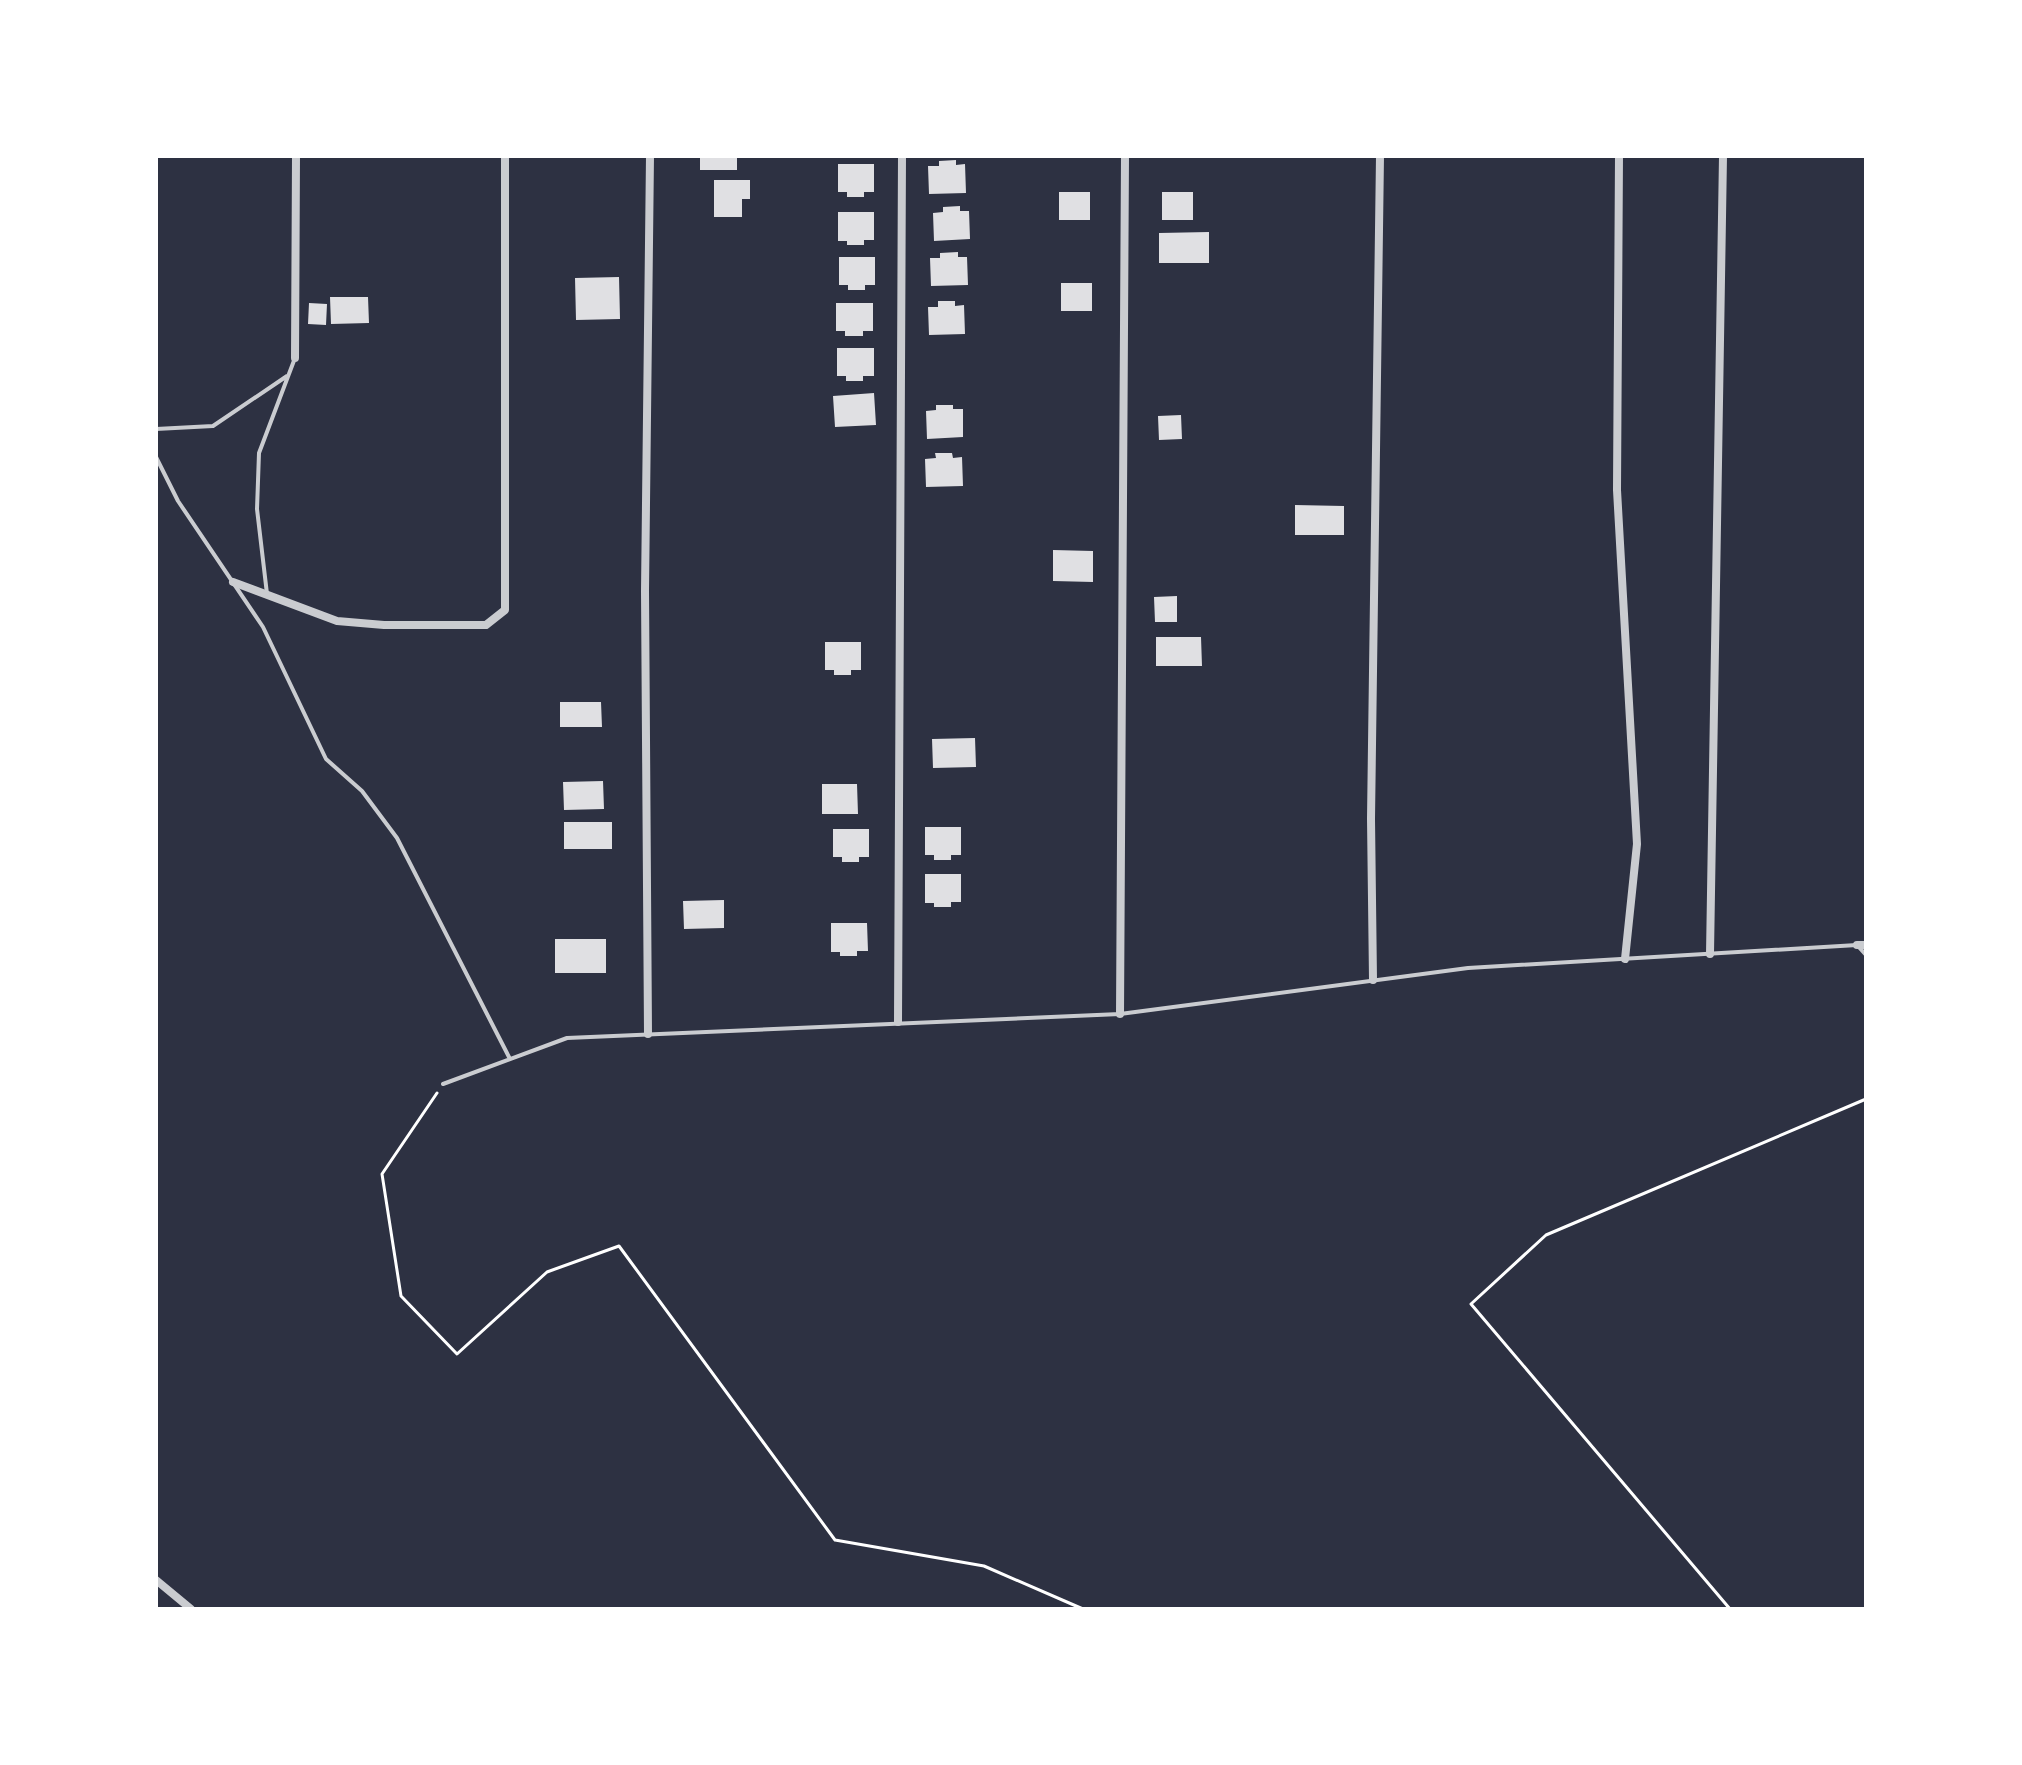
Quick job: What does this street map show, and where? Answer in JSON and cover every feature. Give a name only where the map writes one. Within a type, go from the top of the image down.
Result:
[{"type":"street","points":[[295,358],[296,156]]},
{"type":"street","points":[[233,582],[337,621],[384,625],[486,625],[505,610],[505,156]]},
{"type":"street","points":[[648,1034],[645,591],[650,156]]},
{"type":"street","points":[[898,1022],[902,156]]},
{"type":"street","points":[[1120,1014],[1125,156]]},
{"type":"street","points":[[1373,980],[1371,819],[1380,156]]},
{"type":"street","points":[[1619,156],[1617,490],[1637,844],[1625,959]]},
{"type":"street","points":[[1710,954],[1723,156]]},
{"type":"street","points":[[156,1580],[191,1609]]},
{"type":"lane","points":[[267,594],[257,509],[259,453],[295,358]]},
{"type":"lane","points":[[156,429],[213,426],[289,374]]},
{"type":"lane","points":[[156,457],[178,501],[263,627],[326,759],[362,791],[397,838],[510,1059]]},
{"type":"lane","points":[[443,1084],[567,1038],[1120,1014],[1468,968],[1862,945],[1866,955]]},
{"type":"path","points":[[443,1084],[382,1174],[401,1296],[457,1354],[547,1272],[619,1246],[835,1540],[984,1566],[1083,1609]]},
{"type":"path","points":[[1730,1609],[1471,1304],[1546,1235],[1866,1099]]},
{"type":"building","points":[[700,156],[737,156],[737,170],[700,170]]},
{"type":"building","points":[[956,160],[956,165],[965,164],[966,193],[929,194],[928,166],[939,166],[939,161]]},
{"type":"building","points":[[838,164],[874,164],[874,192],[864,192],[864,197],[847,197],[847,192],[838,192]]},
{"type":"building","points":[[714,180],[750,180],[750,199],[742,199],[742,217],[714,217]]},
{"type":"building","points":[[1059,192],[1090,192],[1090,220],[1059,220]]},
{"type":"building","points":[[1162,192],[1193,192],[1193,220],[1162,220]]},
{"type":"building","points":[[960,206],[960,211],[969,211],[970,239],[934,241],[933,213],[943,212],[943,207]]},
{"type":"building","points":[[838,212],[874,212],[874,240],[864,240],[864,245],[847,245],[847,241],[838,241]]},
{"type":"building","points":[[1209,232],[1209,263],[1159,263],[1159,233]]},
{"type":"building","points":[[958,252],[958,257],[967,257],[968,285],[931,286],[930,258],[940,258],[940,253]]},
{"type":"building","points":[[839,257],[875,257],[875,285],[865,285],[865,290],[848,290],[848,285],[839,285]]},
{"type":"building","points":[[619,277],[620,319],[576,320],[575,278]]},
{"type":"building","points":[[1061,283],[1092,283],[1092,311],[1061,311]]},
{"type":"building","points":[[330,297],[368,297],[369,323],[331,324]]},
{"type":"building","points":[[938,301],[955,301],[955,306],[964,305],[965,334],[929,335],[928,307],[938,307]]},
{"type":"building","points":[[309,303],[327,304],[326,325],[308,324]]},
{"type":"building","points":[[836,303],[873,303],[873,331],[863,331],[863,336],[845,336],[845,331],[836,331]]},
{"type":"building","points":[[837,348],[874,348],[874,376],[863,376],[863,381],[846,381],[846,376],[837,376]]},
{"type":"building","points":[[874,393],[876,425],[835,427],[833,396]]},
{"type":"building","points":[[936,405],[953,405],[953,409],[963,409],[963,437],[927,439],[926,411],[936,410]]},
{"type":"building","points":[[1181,415],[1182,439],[1159,440],[1158,416]]},
{"type":"building","points":[[935,453],[952,453],[953,458],[962,457],[963,486],[926,487],[925,459],[936,458]]},
{"type":"building","points":[[1295,505],[1344,506],[1344,535],[1295,535]]},
{"type":"building","points":[[1053,550],[1093,551],[1093,582],[1053,581]]},
{"type":"building","points":[[1177,596],[1177,622],[1155,622],[1154,597]]},
{"type":"building","points":[[1156,637],[1201,637],[1202,666],[1156,666]]},
{"type":"building","points":[[825,642],[861,642],[861,670],[851,670],[851,675],[834,675],[834,670],[825,670]]},
{"type":"building","points":[[560,702],[601,702],[602,727],[560,727]]},
{"type":"building","points":[[975,738],[976,767],[933,768],[932,739]]},
{"type":"building","points":[[603,781],[604,809],[564,810],[563,782]]},
{"type":"building","points":[[822,784],[857,784],[858,814],[822,814]]},
{"type":"building","points":[[564,822],[612,822],[612,849],[564,849]]},
{"type":"building","points":[[925,827],[961,827],[961,855],[951,855],[951,860],[934,860],[934,855],[925,855]]},
{"type":"building","points":[[833,829],[869,829],[869,857],[859,857],[859,862],[842,862],[842,857],[833,857]]},
{"type":"building","points":[[925,874],[961,874],[961,902],[951,902],[951,907],[934,907],[934,903],[925,903]]},
{"type":"building","points":[[724,900],[724,928],[684,929],[683,901]]},
{"type":"building","points":[[831,923],[867,923],[868,951],[857,951],[857,956],[840,956],[840,952],[831,952]]},
{"type":"building","points":[[555,939],[606,939],[606,973],[555,973]]}]
